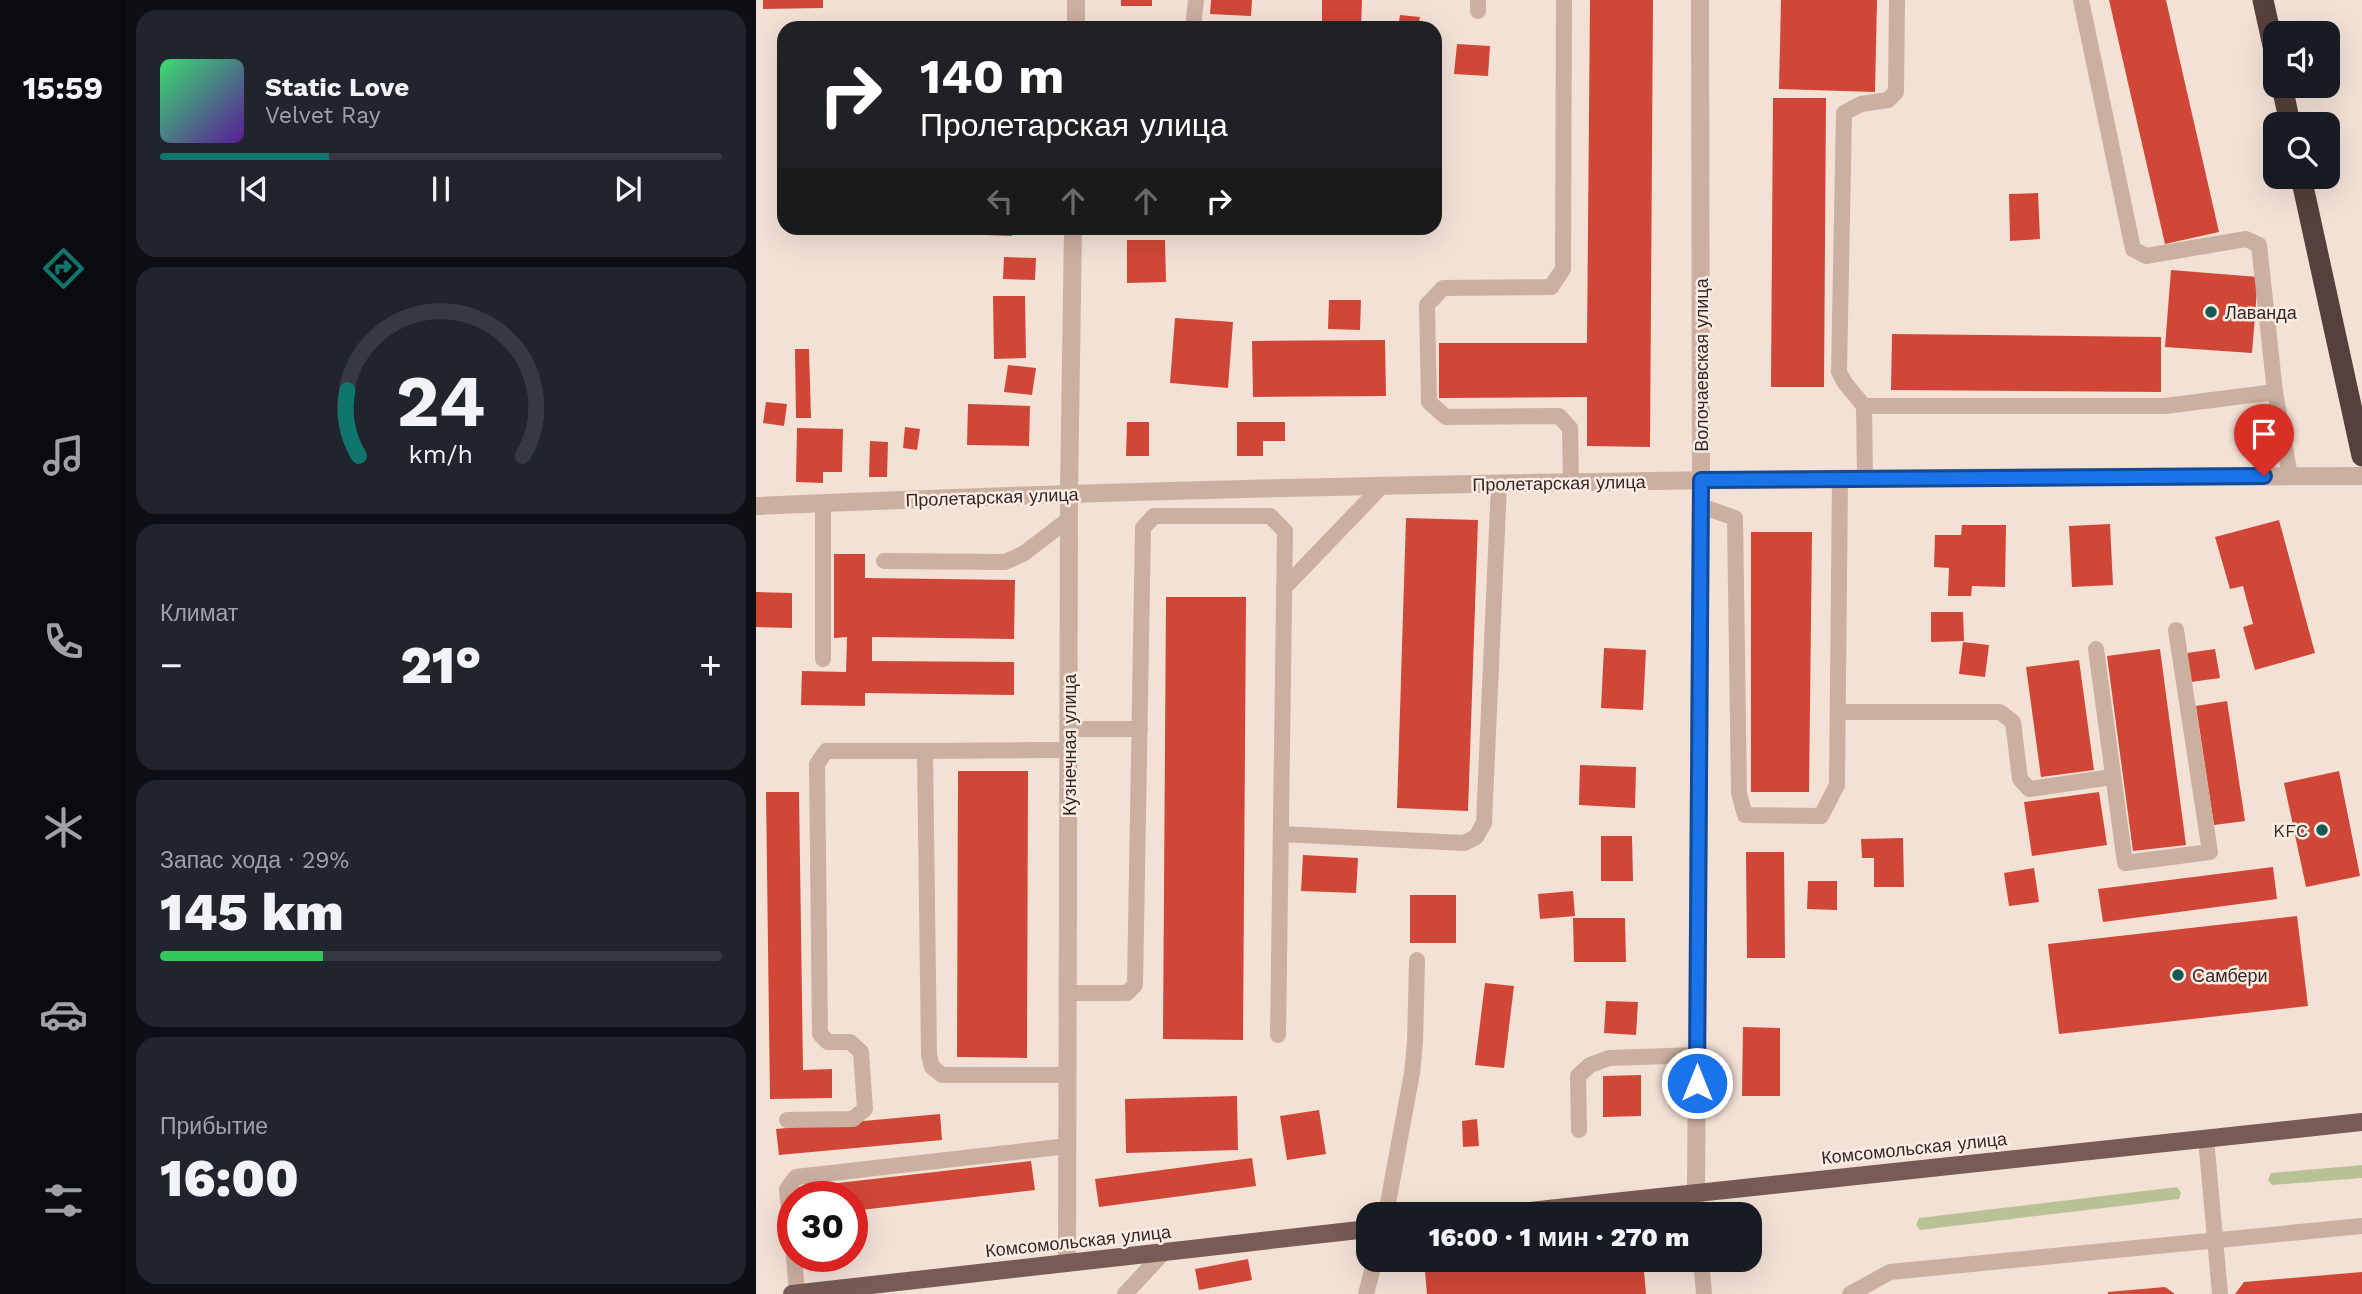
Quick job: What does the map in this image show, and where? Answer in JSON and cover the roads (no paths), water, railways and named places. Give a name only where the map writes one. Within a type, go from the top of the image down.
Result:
[{"type":"highway","points":[[2263,0],[2268,21]]},
{"type":"highway","points":[[2304,189],[2362,456]]},
{"type":"main road","name":"Комсомольская улица","points":[[1607,1202],[2362,1122]]},
{"type":"main road","name":"Комсомольская улица","points":[[2333,1126],[2362,1132]]},
{"type":"main road","name":"Комсомольская улица","points":[[795,1294],[1356,1230]]},
{"type":"street","points":[[1076,0],[1076,21]]},
{"type":"street","name":"Волочаевская улица","points":[[1696,1192],[1701,506],[1700,0]]},
{"type":"street","name":"Кузнечная улица","points":[[1067,1263],[1069,494],[1073,235]]},
{"type":"street","name":"Пролетарская улица","points":[[756,506],[1069,494],[1571,481],[2362,476]]},
{"type":"lane","points":[[1194,21],[1196,0]]},
{"type":"lane","points":[[1564,0],[1563,269],[1551,287],[1443,288],[1427,305],[1427,319],[1429,402],[1447,417],[1559,416],[1570,428],[1571,481]]},
{"type":"lane","points":[[1865,479],[1864,406],[1844,383],[1839,372],[1844,113],[1861,104],[1888,100],[1896,92],[1897,0]]},
{"type":"lane","points":[[2081,0],[2133,249],[2146,256],[2246,239],[2259,245],[2275,392],[2290,476]]},
{"type":"lane","points":[[1864,406],[2165,406],[2275,392]]},
{"type":"lane","points":[[1701,506],[1735,517],[1739,793],[1745,815],[1821,816],[1837,785],[1840,479]]},
{"type":"lane","points":[[1281,834],[1464,843],[1476,837],[1484,823],[1499,484]]},
{"type":"lane","points":[[1284,588],[1381,487]]},
{"type":"lane","points":[[823,503],[823,659]]},
{"type":"lane","points":[[1068,993],[1127,993],[1136,985],[1143,528],[1154,516],[1270,516],[1285,531],[1278,1035]]},
{"type":"lane","points":[[884,561],[1005,562],[1023,554],[1069,519]]},
{"type":"lane","points":[[2096,649],[2125,863],[2210,852],[2176,630]]},
{"type":"lane","points":[[1839,712],[2000,712],[2013,722],[2020,779],[2029,789],[2112,778]]},
{"type":"lane","points":[[1069,729],[1140,729]]},
{"type":"lane","points":[[787,1121],[853,1119],[865,1109],[861,1052],[850,1042],[828,1042],[820,1034],[817,764],[826,751],[1069,750]]},
{"type":"lane","points":[[925,751],[929,1055],[932,1067],[942,1075],[1068,1075]]},
{"type":"lane","points":[[1388,1202],[1412,1073],[1417,960]]},
{"type":"lane","points":[[1579,1130],[1578,1076],[1590,1065],[1609,1058],[1697,1055]]},
{"type":"lane","points":[[2206,1139],[2220,1294]]},
{"type":"lane","points":[[793,1181],[796,1177],[1068,1146]]},
{"type":"lane","points":[[1696,1192],[1697,1202]]},
{"type":"lane","points":[[1850,1294],[1890,1272],[2362,1226]]},
{"type":"lane","points":[[1125,1294],[1163,1252]]},
{"type":"lane","points":[[794,1272],[795,1294]]},
{"type":"lane","points":[[1366,1294],[1372,1272]]},
{"type":"lane","points":[[1703,1272],[1704,1294]]},
{"type":"place","name":"Лаванда","points":[[2211,312]]},
{"type":"place","name":"KFC","points":[[2322,830]]},
{"type":"place","name":"Самбери","points":[[2178,975]]}]
